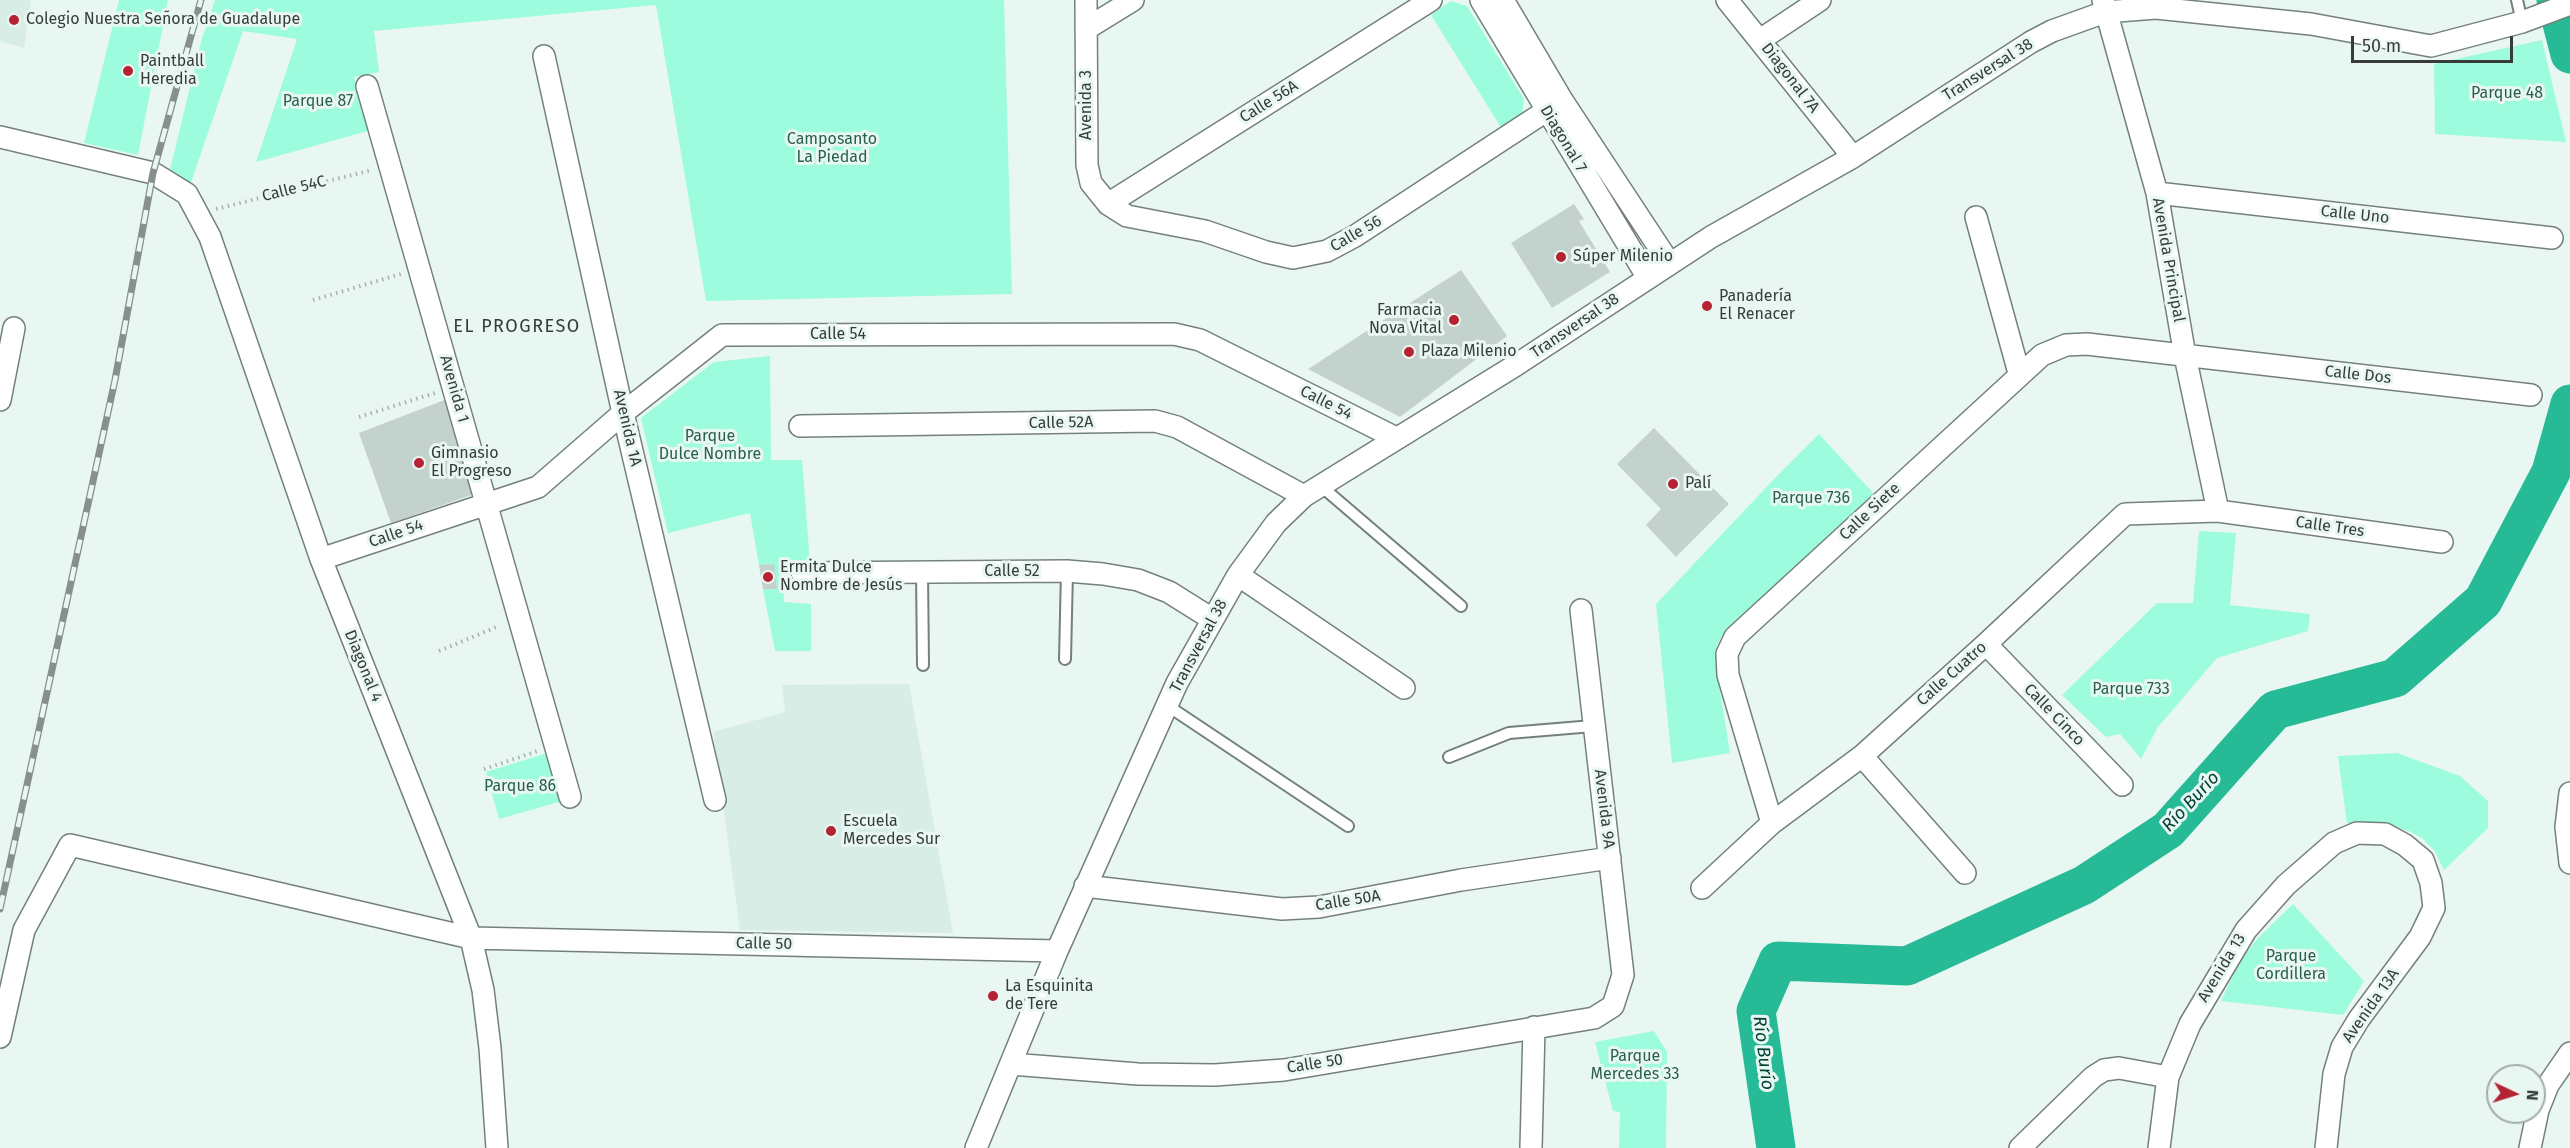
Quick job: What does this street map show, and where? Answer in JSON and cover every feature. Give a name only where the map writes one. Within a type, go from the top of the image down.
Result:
[{"type":"street","name":"Avenida 3","points":[[1086,0],[1087,165],[1091,183],[1108,204]]},
{"type":"street","points":[[1086,29],[1133,0]]},
{"type":"street","name":"Calle 56A","points":[[1108,204],[1431,0]]},
{"type":"street","name":"Diagonal 7","points":[[1471,0],[1481,0],[1554,106],[1670,264]]},
{"type":"street","name":"Diagonal 7","points":[[1503,0],[1554,106],[1648,278]]},
{"type":"street","name":"Diagonal 7A","points":[[1727,0],[1853,157]]},
{"type":"street","points":[[1760,40],[1820,0]]},
{"type":"street","name":"Transversal 38","points":[[976,1148],[1085,886],[1168,706],[1212,619],[1238,575],[1276,523],[1312,491],[1516,365],[1711,237],[1853,157],[2031,42],[2104,6],[2126,5],[2311,24],[2431,46],[2528,20],[2570,4]]},
{"type":"street","name":"Avenida Principal","points":[[2104,6],[2157,192],[2185,356],[2218,511]]},
{"type":"street","name":"Avenida 1A","points":[[544,56],[623,413],[715,800]]},
{"type":"street","name":"Avenida 1","points":[[367,86],[570,797]]},
{"type":"street","name":"Calle 56","points":[[1108,204],[1127,216],[1205,231],[1266,252],[1293,258],[1327,251],[1355,236],[1554,106]]},
{"type":"street","name":"Diagonal 4","points":[[0,137],[153,172],[187,194],[210,237],[321,559],[471,938],[488,1024],[497,1148]]},
{"type":"street","name":"Calle Uno","points":[[2157,192],[2552,238]]},
{"type":"street","points":[[1976,217],[2019,373]]},
{"type":"street","points":[[0,398],[14,328]]},
{"type":"street","name":"Calle 54","points":[[321,559],[486,502],[537,487],[623,413],[722,335],[1174,333],[1200,340],[1396,438]]},
{"type":"street","name":"Calle Siete","points":[[1772,824],[1728,675],[1727,654],[1735,637],[2019,373],[2042,355],[2066,345],[2087,344],[2185,356]]},
{"type":"street","name":"Calle Dos","points":[[2185,356],[2531,395]]},
{"type":"street","name":"Calle 52A","points":[[800,426],[1155,421],[1177,427],[1312,491]]},
{"type":"street","name":"Calle Tres","points":[[2218,511],[2442,542]]},
{"type":"street","name":"Calle Cuatro","points":[[1702,888],[1772,824],[1862,756],[2125,514],[2218,511]]},
{"type":"street","name":"Calle 52","points":[[802,573],[1067,571],[1138,580],[1169,592],[1212,619]]},
{"type":"street","points":[[1238,575],[1404,688]]},
{"type":"street","name":"Avenida 9A","points":[[1581,610],[1623,975],[1613,1006]]},
{"type":"street","name":"Calle Cinco","points":[[1986,644],[2122,785]]},
{"type":"street","points":[[1862,756],[1965,873]]},
{"type":"street","points":[[2569,798],[2566,827],[2570,863]]},
{"type":"street","name":"Avenida 13A","points":[[2326,1148],[2334,1074],[2342,1047],[2420,937],[2434,908],[2431,883],[2423,860],[2405,845],[2385,834],[2357,833]]},
{"type":"street","name":"Avenida 13","points":[[2159,1148],[2168,1077],[2190,1024],[2246,930],[2286,885],[2334,843],[2357,833]]},
{"type":"street","name":"Calle 50","points":[[0,1037],[24,930],[70,845],[471,938],[1057,951]]},
{"type":"street","name":"Calle 50A","points":[[1085,886],[1282,909],[1319,907],[1461,880],[1610,858]]},
{"type":"street","name":"Calle 50","points":[[1011,1064],[1138,1074],[1215,1075],[1284,1070],[1594,1018],[1613,1006]]},
{"type":"street","points":[[1531,1148],[1534,1027]]},
{"type":"street","points":[[2530,1148],[2538,1110],[2548,1085],[2570,1053]]},
{"type":"street","points":[[2019,1148],[2093,1077],[2104,1070],[2119,1068],[2168,1077]]},
{"type":"lane","points":[[2517,0],[2528,20]]},
{"type":"lane","points":[[1312,491],[1461,606]]},
{"type":"lane","points":[[1065,659],[1067,571]]},
{"type":"lane","points":[[922,572],[923,665]]},
{"type":"lane","points":[[1168,706],[1348,826]]},
{"type":"lane","points":[[1449,757],[1509,733],[1593,726]]},
{"type":"path","name":"Calle 54C","points":[[198,213],[390,165]]},
{"type":"path","points":[[313,300],[419,268]]},
{"type":"path","points":[[359,417],[453,387]]},
{"type":"path","points":[[439,651],[519,618]]},
{"type":"path","points":[[484,769],[556,746]]},
{"type":"shaded area","name":"Colegio Nuestra Señora de Guadalupe","points":[[0,0],[31,0],[24,48],[0,41]]},
{"type":"shaded area","name":"Escuela Mercedes Sur","points":[[909,684],[953,933],[740,930],[713,732],[785,712],[782,685]]},
{"type":"green space","name":"Paintball Heredia","points":[[119,0],[168,0],[138,155],[84,143]]},
{"type":"green space","name":"Camposanto La Piedad","points":[[215,0],[1004,0],[1012,294],[706,301],[656,5],[374,31],[379,72],[354,77],[368,131],[256,162],[297,39],[243,31],[187,194],[167,182],[201,42]]},
{"type":"green space","points":[[1451,1],[1467,6],[1524,99],[1522,115],[1502,129],[1431,15]]},
{"type":"green space","name":"Parque 48","points":[[2542,40],[2566,142],[2435,134],[2434,64]]},
{"type":"green space","name":"Parque Dulce Nombre","points":[[770,356],[771,460],[802,460],[810,563],[781,565],[784,602],[811,604],[811,651],[775,651],[763,589],[777,588],[773,564],[759,565],[750,513],[668,533],[641,418],[714,362]]},
{"type":"green space","name":"Parque 736","points":[[1819,434],[1876,496],[1727,628],[1717,645],[1715,660],[1730,753],[1672,763],[1656,604]]},
{"type":"green space","name":"Parque 733","points":[[2199,531],[2236,533],[2230,605],[2310,614],[2308,631],[2217,658],[2158,727],[2141,759],[2120,734],[2106,737],[2062,695],[2157,603],[2193,603]]},
{"type":"green space","name":"Parque 86","points":[[547,753],[562,801],[499,819],[486,772]]},
{"type":"green space","points":[[2397,753],[2460,776],[2488,801],[2488,828],[2444,870],[2434,850],[2422,838],[2411,832],[2387,824],[2347,823],[2338,756]]},
{"type":"green space","name":"Parque Cordillera","points":[[2293,904],[2364,981],[2343,1015],[2221,1001],[2239,962],[2257,939]]},
{"type":"green space","name":"Parque Mercedes 33","points":[[1654,1031],[1667,1052],[1666,1148],[1619,1148],[1620,1112],[1613,1111],[1595,1042]]},
{"type":"building","name":"Súper Milenio","points":[[1574,204],[1584,219],[1579,221],[1610,272],[1552,308],[1511,243]]},
{"type":"building","name":"Plaza Milenio","points":[[1461,270],[1507,336],[1400,417],[1308,369]]},
{"type":"building","name":"Gimnasio El Progreso","points":[[447,399],[477,493],[391,523],[359,433]]},
{"type":"building","name":"Palí","points":[[1654,428],[1729,504],[1676,557],[1646,525],[1661,509],[1617,464]]},
{"type":"building","name":"Ermita Dulce Nombre de Jesús","points":[[774,564],[777,589],[763,589],[759,565]]},
{"type":"waterway","name":"Río Burío","points":[[2556,0],[2570,54]]},
{"type":"waterway","name":"Río Burío","points":[[1776,1148],[1756,1011],[1778,961],[1907,966],[2084,885],[2168,830],[2275,710],[2395,678],[2483,601],[2551,472],[2570,404]]},
{"type":"railway","points":[[0,909],[115,380],[153,173],[201,0]]},
{"type":"place","name":"Colegio Nuestra Señora de Guadalupe","points":[[14,20]]},
{"type":"place","name":"Paintball Heredia","points":[[128,71]]},
{"type":"place","name":"Súper Milenio","points":[[1561,257]]},
{"type":"place","name":"Panadería El Renacer","points":[[1707,306]]},
{"type":"place","name":"Farmacia Nova Vital","points":[[1454,320]]},
{"type":"place","name":"Plaza Milenio","points":[[1409,352]]},
{"type":"place","name":"Gimnasio El Progreso","points":[[419,463]]},
{"type":"place","name":"Palí","points":[[1673,484]]},
{"type":"place","name":"Ermita Dulce Nombre de Jesús","points":[[768,577]]},
{"type":"place","name":"Escuela Mercedes Sur","points":[[831,831]]},
{"type":"place","name":"La Esquinita de Tere","points":[[993,996]]},
{"type":"district","name":"EL PROGRESO","points":[[517,327]]},
{"type":"park label","name":"Parque 87","points":[[318,102]]}]
